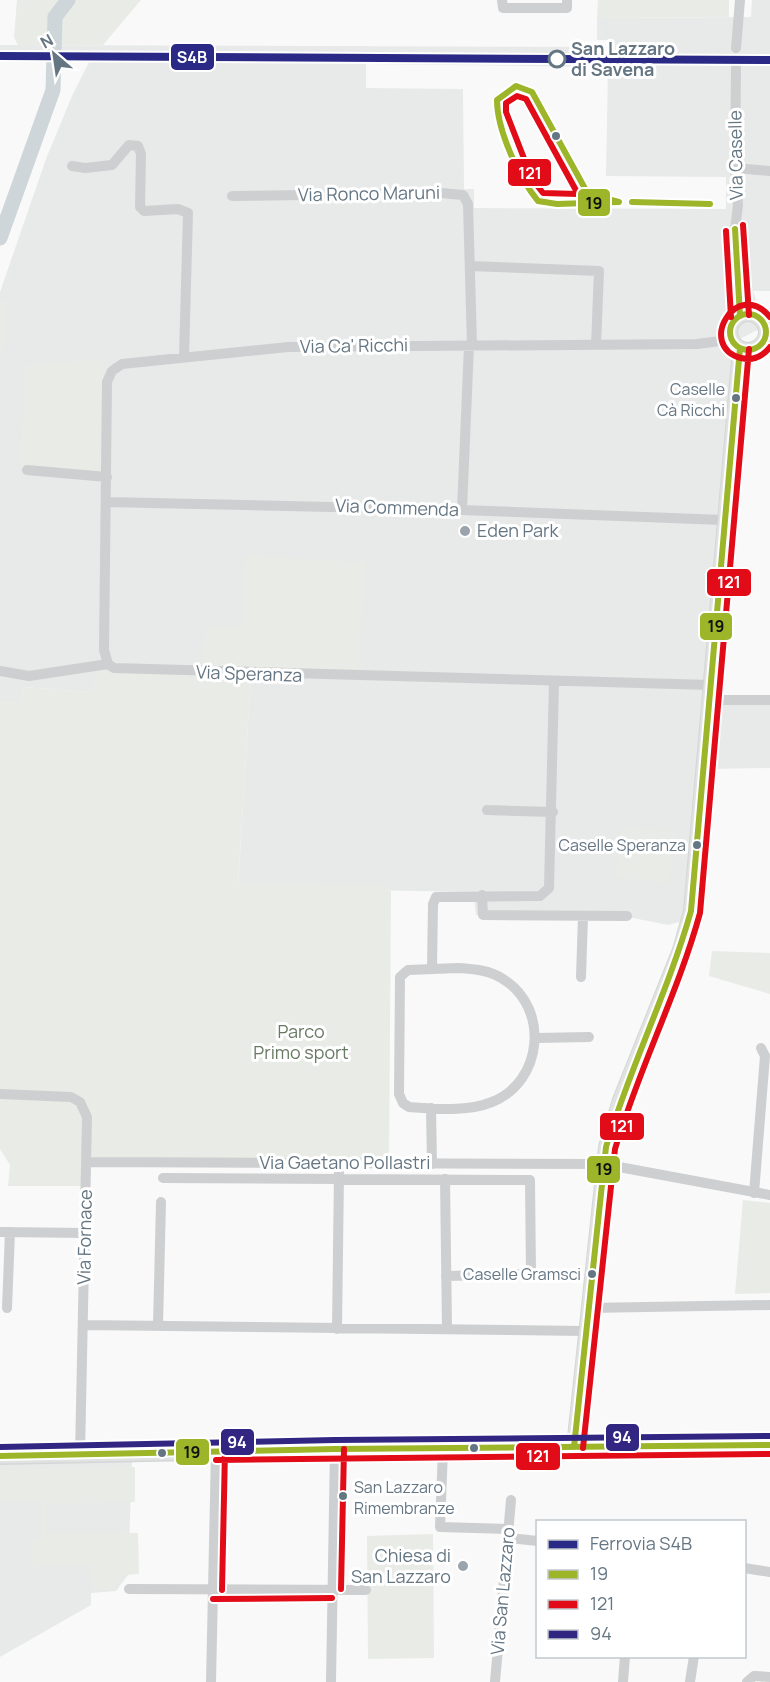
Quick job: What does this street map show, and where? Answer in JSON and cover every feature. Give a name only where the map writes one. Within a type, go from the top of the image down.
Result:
[{"type":"main road","points":[[0,1455],[770,1445]]},
{"type":"street","points":[[502,0],[503,8],[567,8],[567,0]]},
{"type":"street","points":[[736,48],[740,0]]},
{"type":"street","name":"Via Caselle","points":[[736,67],[735,168],[738,206],[735,229],[740,316]]},
{"type":"street","points":[[72,165],[85,168],[112,165],[129,145],[138,146],[141,154],[140,207],[144,210],[178,209],[188,213],[184,357]]},
{"type":"street","points":[[735,168],[770,171]]},
{"type":"street","name":"Via Ronco Maruni","points":[[232,196],[441,192],[463,195],[468,204],[470,345],[462,510]]},
{"type":"street","points":[[470,266],[599,271],[596,345]]},
{"type":"street","points":[[750,314],[761,319],[766,340],[750,350],[740,348],[730,336],[732,326],[740,316],[750,314]]},
{"type":"street","name":"Via Ca' Ricchi","points":[[107,477],[108,382],[114,369],[122,364],[288,347],[697,344],[720,341],[730,336]]},
{"type":"street","points":[[574,1447],[603,1164],[613,1119],[689,921],[740,348]]},
{"type":"street","points":[[0,671],[29,676],[108,664],[104,650],[107,477],[27,470]]},
{"type":"street","name":"Via Commenda","points":[[107,502],[462,510],[723,520]]},
{"type":"street","name":"Via Speranza","points":[[108,664],[124,670],[554,682],[709,692],[770,700]]},
{"type":"street","points":[[432,969],[434,899],[442,895],[540,896],[545,893],[550,881],[553,812],[554,682]]},
{"type":"street","points":[[487,810],[553,812]]},
{"type":"street","points":[[482,895],[483,915],[627,916]]},
{"type":"street","points":[[581,976],[583,916]]},
{"type":"street","points":[[474,969],[504,979],[526,1004],[533,1018],[536,1038],[527,1070],[518,1084],[501,1098],[476,1107],[410,1107],[403,1103],[399,1094],[400,977],[408,970],[474,969]]},
{"type":"street","points":[[536,1038],[589,1038]]},
{"type":"street","points":[[754,1193],[765,1056],[761,1048]]},
{"type":"street","name":"Via Fornace","points":[[0,1094],[66,1096],[80,1102],[87,1117],[80,1455]]},
{"type":"street","points":[[431,1108],[432,1164]]},
{"type":"street","name":"Via Gaetano Pollastri","points":[[87,1162],[603,1164],[770,1195]]},
{"type":"street","points":[[337,1329],[339,1163]]},
{"type":"street","points":[[164,1178],[530,1180],[531,1275],[446,1276]]},
{"type":"street","points":[[446,1179],[447,1329]]},
{"type":"street","points":[[158,1326],[161,1202]]},
{"type":"street","points":[[7,1308],[5,1232],[86,1233]]},
{"type":"street","points":[[587,1308],[770,1305]]},
{"type":"street","points":[[83,1325],[585,1331]]},
{"type":"street","points":[[331,1682],[335,1449]]},
{"type":"street","points":[[443,1450],[440,1527],[509,1533],[536,1541]]},
{"type":"street","points":[[211,1682],[216,1451]]},
{"type":"street","name":"Via San Lazzaro","points":[[495,1682],[511,1500]]},
{"type":"street","points":[[746,1568],[770,1572]]},
{"type":"street","points":[[129,1589],[366,1590]]},
{"type":"street","points":[[623,1682],[625,1658]]},
{"type":"street","points":[[690,1682],[694,1658]]},
{"type":"street","points":[[747,1682],[754,1676],[770,1677]]},
{"type":"shaded area","points":[[752,0],[770,0],[770,291],[753,291],[765,326],[736,341],[706,702],[770,702],[770,768],[706,769],[690,919],[668,925],[623,916],[476,915],[473,892],[238,888],[251,675],[242,626],[201,673],[91,692],[23,687],[20,703],[0,702],[0,292],[46,159],[89,62],[0,61],[0,45],[609,47],[609,40],[597,40],[597,18],[751,17]],"holes":[[[366,64],[608,67],[606,176],[726,177],[726,209],[474,208],[474,189],[464,189],[463,89],[366,88]]]},
{"type":"shaded area","points":[[132,1459],[128,1575],[116,1591],[91,1593],[91,1605],[0,1657],[0,1462]]},
{"type":"green space","points":[[17,0],[141,0],[103,45],[18,45],[14,37]]},
{"type":"green space","points":[[598,0],[729,0],[729,17],[597,18]]},
{"type":"green space","points":[[0,300],[6,302],[0,372]]},
{"type":"green space","points":[[105,358],[98,473],[20,467],[25,366]]},
{"type":"green space","name":"Parco Primo sport","points":[[246,556],[365,562],[358,676],[251,676],[238,884],[388,886],[388,891],[391,891],[389,1164],[83,1161],[82,1186],[8,1186],[10,1165],[0,1149],[0,702],[20,703],[23,687],[91,692],[97,671],[201,673],[207,627],[242,625]]},
{"type":"green space","points":[[621,828],[674,831],[670,883],[616,878]]},
{"type":"green space","points":[[712,951],[770,953],[770,994],[709,976]]},
{"type":"green space","points":[[743,1200],[770,1203],[770,1293],[735,1294]]},
{"type":"green space","points":[[135,1467],[135,1502],[47,1504],[47,1534],[138,1533],[139,1574],[124,1575],[114,1589],[93,1589],[92,1566],[31,1567],[31,1540],[41,1540],[40,1501],[0,1501],[0,1470]]},
{"type":"green space","points":[[433,1534],[434,1658],[368,1659],[367,1536]]},
{"type":"waterway","points":[[0,238],[53,90],[55,17],[68,0]]},
{"type":"rail line","name":"S4B","points":[[0,56],[770,60]]},
{"type":"transit line","name":"19","points":[[516,86],[532,92],[588,194],[619,202],[557,204],[538,201],[510,153],[498,112],[497,100],[516,86]]},
{"type":"transit line","name":"121","points":[[517,96],[526,99],[578,194],[543,193],[532,179],[506,112],[506,103],[517,96]]},
{"type":"transit line","name":"19","points":[[632,202],[710,204]]},
{"type":"transit line","name":"19","points":[[632,202],[710,204]]},
{"type":"transit line","name":"121","points":[[743,225],[749,315]]},
{"type":"transit line","name":"19","points":[[735,229],[740,316]]},
{"type":"transit line","name":"121","points":[[726,231],[731,317]]},
{"type":"transit line","name":"121","points":[[770,317],[757,307],[745,305],[734,309],[726,318],[722,329],[722,341],[728,351],[741,358],[757,357],[770,347]]},
{"type":"transit line","name":"19","points":[[748,314],[760,320],[766,332],[760,344],[748,350],[736,344],[730,332],[736,320],[748,314]]},
{"type":"transit line","name":"19","points":[[574,1447],[606,1147],[691,911],[740,348]]},
{"type":"transit line","name":"121","points":[[583,1448],[615,1149],[635,1089],[681,972],[700,913],[749,349]]},
{"type":"transit line","name":"94","points":[[0,1447],[335,1440],[770,1436]]},
{"type":"transit line","name":"19","points":[[0,1456],[335,1449],[770,1445]]},
{"type":"transit line","name":"121","points":[[341,1589],[344,1449]]},
{"type":"transit line","name":"121","points":[[222,1590],[225,1451]]},
{"type":"transit line","name":"121","points":[[216,1460],[770,1454]]},
{"type":"transit line","name":"121","points":[[213,1599],[332,1598]]},
{"type":"place","name":"San Lazzaro di Savena","points":[[557,59]]},
{"type":"place","name":"Caselle Cà Ricchi","points":[[736,398]]},
{"type":"place","name":"Eden Park","points":[[465,531]]},
{"type":"place","name":"Caselle Speranza","points":[[697,845]]},
{"type":"place","name":"Caselle Gramsci","points":[[592,1274]]},
{"type":"place","name":"San Lazzaro Rimembranze","points":[[343,1496]]},
{"type":"place","name":"Chiesa di San Lazzaro","points":[[463,1566]]}]
